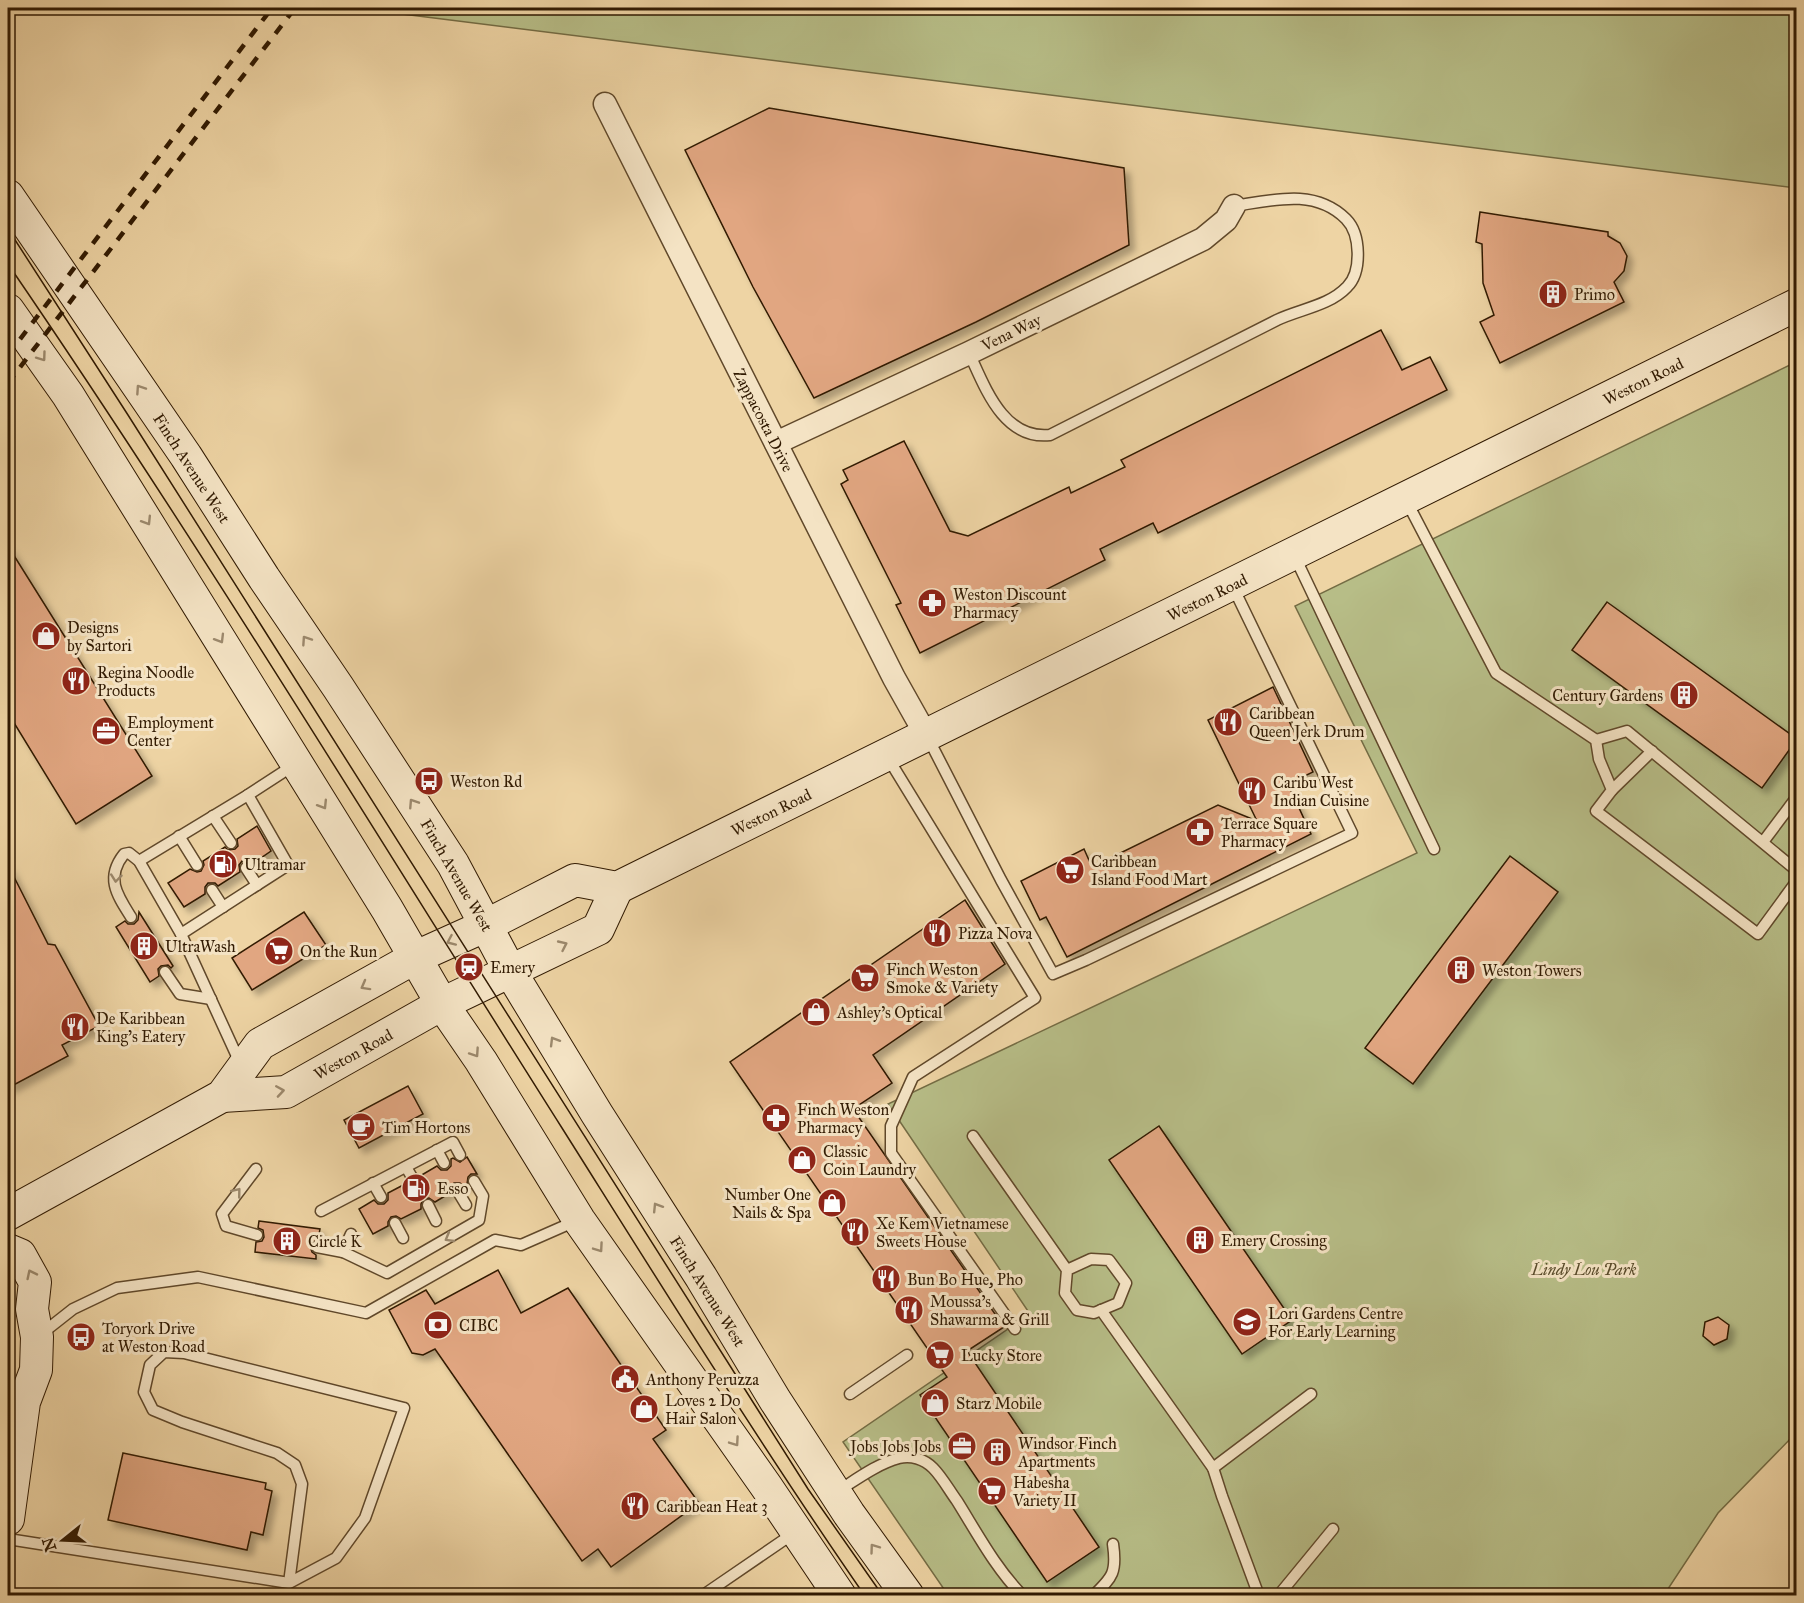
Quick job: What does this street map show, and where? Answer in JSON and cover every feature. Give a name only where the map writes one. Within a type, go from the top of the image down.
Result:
[{"type":"main road","name":"Finch Avenue West","points":[[8,196],[186,456],[453,864],[510,971],[775,1400],[835,1493],[908,1596]]},
{"type":"main road","name":"Weston Road","points":[[222,1096],[260,1044],[416,957],[575,880],[617,888],[1797,305]]},
{"type":"main road","points":[[8,310],[68,394],[416,957],[442,1005],[481,1062],[579,1220],[796,1532],[834,1594]]},
{"type":"main road","name":"Weston Road","points":[[8,1214],[222,1096],[286,1092],[442,1005],[598,929],[617,888]]},
{"type":"main road","points":[[8,1250],[20,1255],[35,1282],[25,1314],[36,1370],[24,1402],[8,1519]]},
{"type":"street","name":"Zappacosta Drive","points":[[605,104],[894,678],[926,735]]},
{"type":"street","name":"Vena Way","points":[[776,443],[969,353],[1203,239],[1226,220],[1234,206]]},
{"type":"lane","points":[[969,353],[995,404],[1007,421],[1030,435],[1050,435],[1281,318],[1327,302],[1348,286],[1355,273],[1356,239],[1350,224],[1335,209],[1324,203],[1300,199],[1270,200],[1234,206]]},
{"type":"lane","points":[[1405,499],[1496,673],[1596,740],[1599,759],[1612,790]]},
{"type":"lane","points":[[1293,554],[1434,849]]},
{"type":"lane","points":[[926,735],[1001,880],[1053,974],[1352,832],[1232,584]]},
{"type":"lane","points":[[1596,740],[1628,731],[1797,870]]},
{"type":"lane","points":[[1652,751],[1612,790],[1596,811],[1758,934],[1797,882]]},
{"type":"lane","points":[[886,755],[1035,998],[913,1077],[891,1126],[891,1153],[1015,1329]]},
{"type":"lane","points":[[139,861],[296,763]]},
{"type":"lane","points":[[181,934],[288,865],[248,795]]},
{"type":"lane","points":[[1763,842],[1797,798]]},
{"type":"lane","points":[[213,816],[231,843]]},
{"type":"lane","points":[[179,836],[197,865]]},
{"type":"lane","points":[[131,917],[115,890],[115,874],[119,862],[124,855],[129,853],[139,861],[181,934],[242,1068]]},
{"type":"lane","points":[[246,868],[257,885]]},
{"type":"lane","points":[[212,890],[223,907]]},
{"type":"lane","points":[[165,972],[180,994],[211,999]]},
{"type":"lane","points":[[973,1136],[1067,1270],[1065,1293],[1077,1310],[1094,1313],[1118,1302],[1126,1283],[1109,1260],[1091,1259],[1067,1270]]},
{"type":"lane","points":[[321,1211],[453,1142],[460,1155]]},
{"type":"lane","points":[[437,1150],[444,1163]]},
{"type":"lane","points":[[406,1167],[413,1179]]},
{"type":"lane","points":[[256,1169],[222,1214],[226,1226],[257,1235]]},
{"type":"lane","points":[[317,1247],[343,1252],[387,1274],[479,1220],[483,1196],[474,1180]]},
{"type":"lane","points":[[373,1183],[381,1197]]},
{"type":"lane","points":[[457,1190],[466,1205]]},
{"type":"lane","points":[[428,1205],[436,1221]]},
{"type":"lane","points":[[25,1314],[73,1309],[117,1288],[198,1277],[366,1313],[495,1240],[521,1245],[579,1220]]},
{"type":"lane","points":[[395,1223],[403,1238]]},
{"type":"lane","points":[[343,1252],[351,1234]]},
{"type":"lane","points":[[1101,1310],[1213,1468],[1258,1596]]},
{"type":"lane","points":[[8,1539],[289,1582],[336,1558],[364,1518],[404,1408],[184,1353],[164,1352],[150,1365],[144,1392],[153,1410],[182,1422],[277,1453],[295,1465],[302,1484],[289,1582]]},
{"type":"lane","points":[[850,1394],[908,1355]]},
{"type":"lane","points":[[1213,1468],[1311,1394]]},
{"type":"lane","points":[[835,1493],[900,1457],[919,1458],[932,1467],[948,1487],[991,1553],[1023,1596]]},
{"type":"lane","points":[[1278,1596],[1333,1529]]},
{"type":"lane","points":[[702,1596],[796,1532]]},
{"type":"lane","points":[[1093,1596],[1112,1577],[1115,1563],[1113,1544]]},
{"type":"green space","points":[[354,8],[1796,8],[1796,188]]},
{"type":"green space","name":"Lindy Lou Park","points":[[1796,362],[1796,1433],[1718,1513],[1664,1595],[948,1595],[843,1442],[1030,1314],[888,1104],[1417,853],[1295,606]]},
{"type":"building","points":[[769,108],[1124,168],[1129,245],[976,322],[814,398],[753,287],[685,150]]},
{"type":"building","name":"Primo","points":[[1480,212],[1608,232],[1608,236],[1620,243],[1627,256],[1624,271],[1614,282],[1624,302],[1500,363],[1480,322],[1494,315],[1483,283],[1482,244],[1476,242]]},
{"type":"building","points":[[1381,330],[1402,370],[1430,357],[1447,390],[1158,533],[1153,523],[1100,549],[1105,560],[920,653],[896,605],[901,603],[841,484],[848,480],[843,470],[904,441],[950,531],[968,536],[1069,487],[1071,493],[1125,467],[1121,460]]},
{"type":"building","points":[[8,546],[152,776],[76,824],[8,713]]},
{"type":"building","name":"Century Gardens","points":[[1607,602],[1797,739],[1762,788],[1572,650]]},
{"type":"building","points":[[1273,687],[1313,772],[1288,784],[1311,834],[1067,957],[1046,917],[1040,920],[1021,881],[1084,849],[1092,867],[1218,805],[1257,821],[1208,720]]},
{"type":"building","points":[[257,826],[271,851],[252,864],[249,861],[242,861],[239,865],[240,872],[218,886],[215,883],[208,883],[205,887],[205,894],[184,907],[168,883],[190,869],[201,871],[203,861],[225,847],[228,850],[235,849],[238,846],[237,839]]},
{"type":"building","name":"Weston Towers","points":[[1510,856],[1558,892],[1413,1084],[1365,1048]]},
{"type":"building","points":[[8,865],[48,944],[55,945],[99,1026],[62,1045],[68,1056],[8,1088]]},
{"type":"building","points":[[965,900],[1005,964],[873,1055],[892,1083],[853,1109],[1004,1327],[967,1351],[1099,1547],[1047,1582],[920,1395],[947,1377],[730,1062]]},
{"type":"building","name":"UltraWash","points":[[139,912],[173,966],[171,968],[168,965],[161,966],[158,969],[159,976],[150,982],[116,927],[125,921],[128,924],[134,924],[138,920]]},
{"type":"building","name":"On the Run","points":[[304,912],[326,945],[252,990],[232,958]]},
{"type":"building","points":[[408,1086],[423,1114],[359,1148],[344,1120]]},
{"type":"building","name":"Emery Crossing","points":[[1159,1126],[1292,1320],[1242,1354],[1109,1160]]},
{"type":"building","points":[[467,1157],[477,1174],[471,1174],[468,1177],[467,1184],[463,1186],[460,1183],[454,1183],[450,1187],[450,1193],[435,1202],[429,1198],[424,1199],[421,1209],[401,1219],[396,1216],[391,1217],[388,1226],[373,1234],[359,1209],[374,1200],[378,1204],[384,1204],[388,1200],[388,1193],[407,1183],[410,1186],[416,1186],[420,1182],[420,1176],[437,1166],[441,1170],[447,1170],[451,1166],[451,1159],[460,1162]]},
{"type":"building","name":"Circle K","points":[[259,1221],[320,1229],[318,1240],[312,1242],[310,1246],[316,1259],[255,1252],[256,1242],[262,1241],[264,1237],[263,1230],[258,1228]]},
{"type":"building","points":[[498,1270],[521,1313],[568,1288],[666,1430],[653,1439],[699,1503],[611,1567],[598,1549],[582,1561],[435,1349],[423,1355],[412,1353],[389,1310],[426,1290],[435,1304]]},
{"type":"building","points":[[1718,1317],[1729,1325],[1727,1339],[1714,1345],[1703,1336],[1705,1322]]},
{"type":"building","points":[[123,1453],[266,1483],[265,1489],[272,1491],[263,1535],[251,1532],[247,1550],[108,1520]]},
{"type":"tram line","points":[[8,229],[808,1489],[883,1596]]},
{"type":"tram line","points":[[8,264],[220,585],[711,1364],[865,1596]]},
{"type":"railway","points":[[8,355],[272,8]]},
{"type":"railway","points":[[8,383],[295,8]]},
{"type":"place","name":"Primo","points":[[1553,294]]},
{"type":"place","name":"Weston Discount Pharmacy","points":[[932,603]]},
{"type":"place","name":"Designs by Sartori","points":[[46,636]]},
{"type":"place","name":"Regina Noodle Products","points":[[76,681]]},
{"type":"place","name":"Century Gardens","points":[[1684,695]]},
{"type":"place","name":"Caribbean Queen Jerk Drum","points":[[1228,722]]},
{"type":"place","name":"Employment Center","points":[[106,731]]},
{"type":"place","name":"Weston Rd","points":[[429,781]]},
{"type":"place","name":"Caribu West Indian Cuisine","points":[[1252,791]]},
{"type":"place","name":"Terrace Square Pharmacy","points":[[1200,832]]},
{"type":"place","name":"Ultramar","points":[[223,864]]},
{"type":"place","name":"Caribbean Island Food Mart","points":[[1070,870]]},
{"type":"place","name":"Pizza Nova","points":[[937,933]]},
{"type":"place","name":"UltraWash","points":[[144,946]]},
{"type":"place","name":"On the Run","points":[[279,951]]},
{"type":"place","name":"Emery","points":[[469,967]]},
{"type":"place","name":"Weston Towers","points":[[1461,970]]},
{"type":"place","name":"Finch Weston Smoke & Variety","points":[[865,978]]},
{"type":"place","name":"Ashley's Optical","points":[[816,1012]]},
{"type":"place","name":"De Karibbean King's Eatery","points":[[75,1027]]},
{"type":"place","name":"Finch Weston Pharmacy","points":[[776,1118]]},
{"type":"place","name":"Tim Hortons","points":[[361,1127]]},
{"type":"place","name":"Classic Coin Laundry","points":[[802,1160]]},
{"type":"place","name":"Esso","points":[[416,1188]]},
{"type":"place","name":"Number One Nails & Spa","points":[[832,1203]]},
{"type":"place","name":"Xe Kem Vietnamese Sweets House","points":[[855,1232]]},
{"type":"place","name":"Emery Crossing","points":[[1200,1240]]},
{"type":"place","name":"Circle K","points":[[287,1241]]},
{"type":"place","name":"Bun Bo Hue, Pho","points":[[886,1279]]},
{"type":"place","name":"Moussa’s Shawarma & Grill","points":[[909,1310]]},
{"type":"place","name":"Lori Gardens Centre For Early Learning","points":[[1247,1322]]},
{"type":"place","name":"CIBC","points":[[438,1325]]},
{"type":"place","name":"Toryork Drive at Weston Road","points":[[81,1337]]},
{"type":"place","name":"Lucky Store","points":[[940,1355]]},
{"type":"place","name":"Anthony Peruzza","points":[[625,1379]]},
{"type":"place","name":"Starz Mobile","points":[[935,1403]]},
{"type":"place","name":"Loves 2 Do Hair Salon","points":[[644,1409]]},
{"type":"place","name":"Jobs Jobs Jobs","points":[[962,1446]]},
{"type":"place","name":"Windsor Finch Apartments","points":[[997,1452]]},
{"type":"place","name":"Habesha Variety II","points":[[992,1491]]},
{"type":"place","name":"Caribbean Heat 3","points":[[635,1506]]}]
